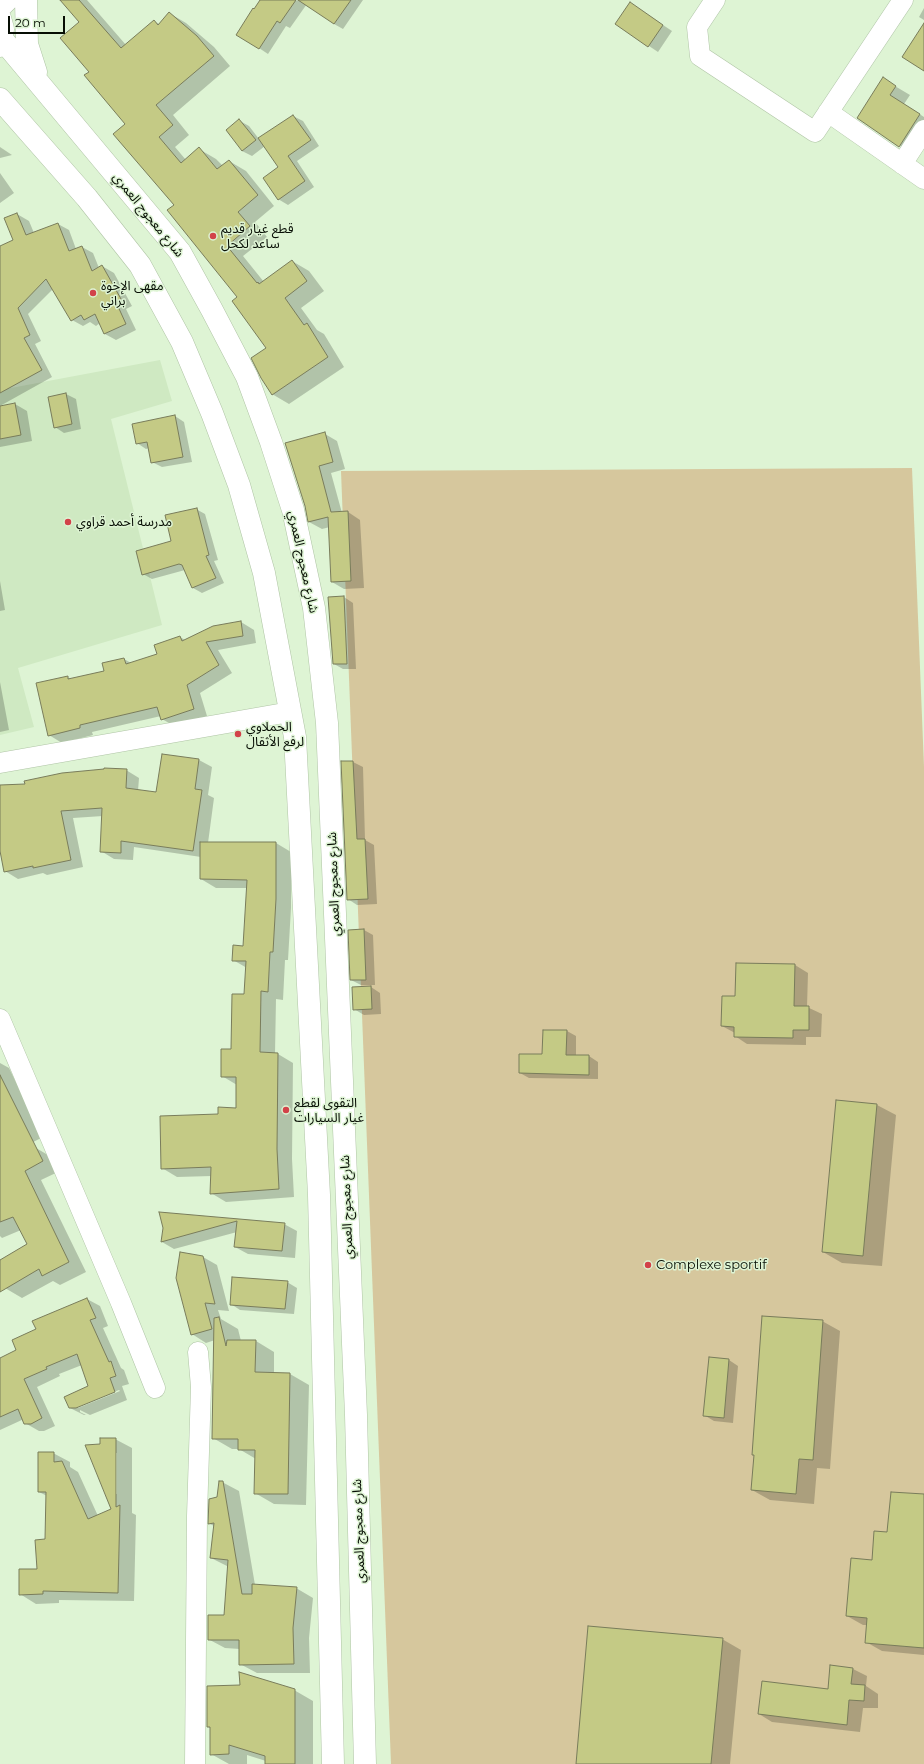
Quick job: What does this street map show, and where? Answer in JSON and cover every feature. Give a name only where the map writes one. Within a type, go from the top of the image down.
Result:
[{"type":"main road","points":[[0,7],[7,0]]},
{"type":"main road","points":[[26,0],[27,44],[39,81]]},
{"type":"main road","name":"شارع معجوج العمري","points":[[1,34],[180,252],[247,377],[271,442],[293,510],[314,608],[327,724],[356,1423],[365,1764]]},
{"type":"main road","points":[[0,99],[87,198],[140,265],[182,342],[212,413],[239,485],[264,573],[295,737],[319,1195],[332,1764]]},
{"type":"street","points":[[715,0],[697,27],[700,56],[815,132],[903,0]]},
{"type":"street","points":[[828,112],[924,179]]},
{"type":"street","points":[[902,164],[924,130]]},
{"type":"street","points":[[0,763],[290,712]]},
{"type":"street","points":[[0,1019],[121,1303],[155,1388]]},
{"type":"street","points":[[195,1764],[197,1516],[201,1387],[198,1352]]},
{"type":"shaded area","name":"مدرسة أحمد قراوي","points":[[160,360],[172,401],[111,419],[162,625],[18,668],[34,727],[0,735],[0,390]]},
{"type":"shaded area","name":"Complexe sportif","points":[[912,468],[924,767],[924,1764],[391,1764],[341,471]]},
{"type":"building","points":[[60,0],[79,0],[121,48],[154,20],[158,25],[169,12],[197,36],[214,56],[156,105],[173,125],[159,137],[181,163],[199,147],[217,169],[229,160],[258,195],[238,212],[250,226],[227,246],[257,283],[258,282],[259,284],[292,260],[307,281],[285,298],[304,325],[307,323],[328,357],[272,395],[251,358],[266,348],[232,301],[237,297],[167,210],[174,205],[113,134],[125,124],[84,75],[89,72],[60,38],[79,22]]},
{"type":"building","points":[[260,0],[296,0],[280,23],[277,21],[259,49],[236,35],[253,8],[254,9]]},
{"type":"building","points":[[298,0],[351,0],[334,24]]},
{"type":"building","points":[[630,2],[663,25],[648,47],[615,24]]},
{"type":"building","points":[[924,23],[924,71],[902,57]]},
{"type":"building","points":[[883,77],[896,86],[890,95],[920,114],[899,147],[857,118]]},
{"type":"building","points":[[293,115],[311,140],[288,156],[305,181],[278,200],[263,178],[278,167],[258,138]]},
{"type":"building","points":[[239,119],[256,140],[242,151],[226,130]]},
{"type":"building","points":[[17,213],[26,235],[58,223],[69,251],[82,246],[92,271],[102,265],[121,299],[116,302],[126,324],[104,334],[95,314],[84,320],[81,315],[71,321],[46,279],[18,308],[30,335],[24,338],[42,370],[0,393],[0,246],[13,240],[4,218]]},
{"type":"building","points":[[66,393],[72,424],[54,428],[48,397]]},
{"type":"building","points":[[15,403],[21,435],[0,439],[0,406]]},
{"type":"building","points":[[175,415],[183,457],[151,463],[147,442],[136,444],[132,424]]},
{"type":"building","points":[[325,432],[333,462],[319,466],[331,512],[348,511],[351,581],[331,582],[328,517],[308,522],[305,506],[285,443]]},
{"type":"building","points":[[197,508],[209,555],[206,556],[216,578],[192,588],[182,565],[179,564],[142,575],[136,551],[171,541],[165,515]]},
{"type":"building","points":[[344,596],[347,664],[333,664],[328,597]]},
{"type":"building","points":[[241,621],[243,636],[206,642],[219,665],[187,685],[194,709],[161,720],[157,707],[80,725],[80,728],[48,736],[36,683],[68,676],[68,679],[104,671],[102,663],[124,658],[126,664],[157,654],[154,645],[180,636],[182,641],[213,626]]},
{"type":"building","points":[[162,754],[199,759],[195,789],[202,790],[193,851],[121,841],[121,853],[100,852],[102,808],[61,811],[71,860],[4,872],[0,851],[0,785],[25,784],[24,781],[62,773],[104,768],[127,769],[126,788],[156,792]]},
{"type":"building","points":[[341,761],[353,761],[357,839],[365,839],[368,899],[347,900]]},
{"type":"building","points":[[200,842],[276,842],[276,899],[273,952],[270,952],[268,992],[261,991],[260,1052],[278,1053],[277,1149],[279,1189],[210,1194],[211,1167],[161,1169],[160,1116],[218,1114],[218,1107],[236,1108],[236,1077],[221,1077],[221,1049],[231,1049],[232,994],[244,994],[246,961],[232,961],[233,945],[243,946],[247,880],[200,879]]},
{"type":"building","points":[[364,929],[366,980],[350,980],[348,930]]},
{"type":"building","points":[[736,963],[795,964],[794,1006],[809,1006],[809,1030],[793,1030],[793,1038],[734,1037],[734,1027],[721,1026],[722,996],[735,996]]},
{"type":"building","points":[[371,986],[372,1009],[353,1010],[352,987]]},
{"type":"building","points":[[543,1030],[567,1030],[566,1055],[589,1055],[589,1075],[519,1073],[519,1054],[542,1054]]},
{"type":"building","points":[[0,1075],[43,1161],[25,1171],[69,1262],[42,1276],[39,1269],[0,1292],[0,1260],[27,1244],[13,1217],[0,1222]]},
{"type":"building","points":[[836,1100],[877,1104],[863,1256],[822,1252]]},
{"type":"building","points":[[159,1212],[285,1223],[282,1251],[234,1247],[237,1221],[161,1242],[163,1228]]},
{"type":"building","points":[[180,1252],[203,1256],[215,1304],[205,1303],[212,1329],[191,1335],[176,1278]]},
{"type":"building","points":[[232,1277],[288,1281],[285,1309],[230,1305]]},
{"type":"building","points":[[87,1298],[96,1318],[90,1320],[109,1362],[111,1361],[116,1376],[110,1378],[115,1392],[76,1408],[69,1408],[64,1397],[88,1386],[77,1354],[46,1367],[47,1369],[24,1379],[42,1418],[31,1424],[24,1424],[18,1409],[0,1417],[0,1358],[16,1350],[12,1340],[36,1329],[32,1321]]},
{"type":"building","points":[[762,1316],[823,1320],[813,1460],[799,1459],[796,1494],[751,1490],[754,1455],[752,1455]]},
{"type":"building","points":[[219,1317],[226,1346],[227,1340],[256,1340],[255,1372],[290,1373],[288,1494],[254,1494],[255,1450],[238,1450],[238,1439],[212,1439],[214,1318]]},
{"type":"building","points":[[709,1357],[729,1359],[724,1418],[703,1416]]},
{"type":"building","points":[[100,1438],[116,1438],[116,1507],[120,1505],[118,1593],[43,1591],[43,1594],[19,1595],[19,1569],[37,1569],[35,1540],[45,1539],[46,1492],[38,1492],[38,1452],[54,1452],[54,1462],[62,1461],[88,1519],[111,1509],[85,1445],[100,1444]]},
{"type":"building","points":[[219,1481],[223,1481],[242,1594],[252,1594],[252,1584],[297,1587],[293,1628],[294,1664],[239,1665],[239,1640],[208,1640],[208,1615],[224,1615],[228,1560],[210,1558],[214,1523],[208,1524],[209,1499],[217,1497]]},
{"type":"building","points":[[891,1492],[924,1494],[924,1648],[865,1643],[867,1618],[846,1616],[851,1558],[872,1560],[874,1531],[887,1532]]},
{"type":"building","points":[[588,1626],[723,1638],[711,1764],[576,1764]]},
{"type":"building","points":[[830,1665],[853,1668],[851,1684],[865,1685],[864,1701],[849,1700],[847,1725],[758,1714],[762,1681],[828,1689]]},
{"type":"building","points":[[239,1672],[295,1689],[295,1764],[265,1764],[265,1756],[229,1745],[229,1754],[210,1755],[210,1727],[207,1727],[207,1686],[240,1685]]},
{"type":"place","name":"قطع غيار قديم ساعد لكحل","points":[[213,236]]},
{"type":"place","name":"مقهى الإخوة براني","points":[[93,293]]},
{"type":"place","name":"مدرسة أحمد قراوي","points":[[68,522]]},
{"type":"place","name":"الحملاوي لرفع الأثقال","points":[[238,734]]},
{"type":"place","name":"التقوى لقطع غيار السيارات","points":[[286,1110]]},
{"type":"place","name":"Complexe sportif","points":[[648,1265]]}]
